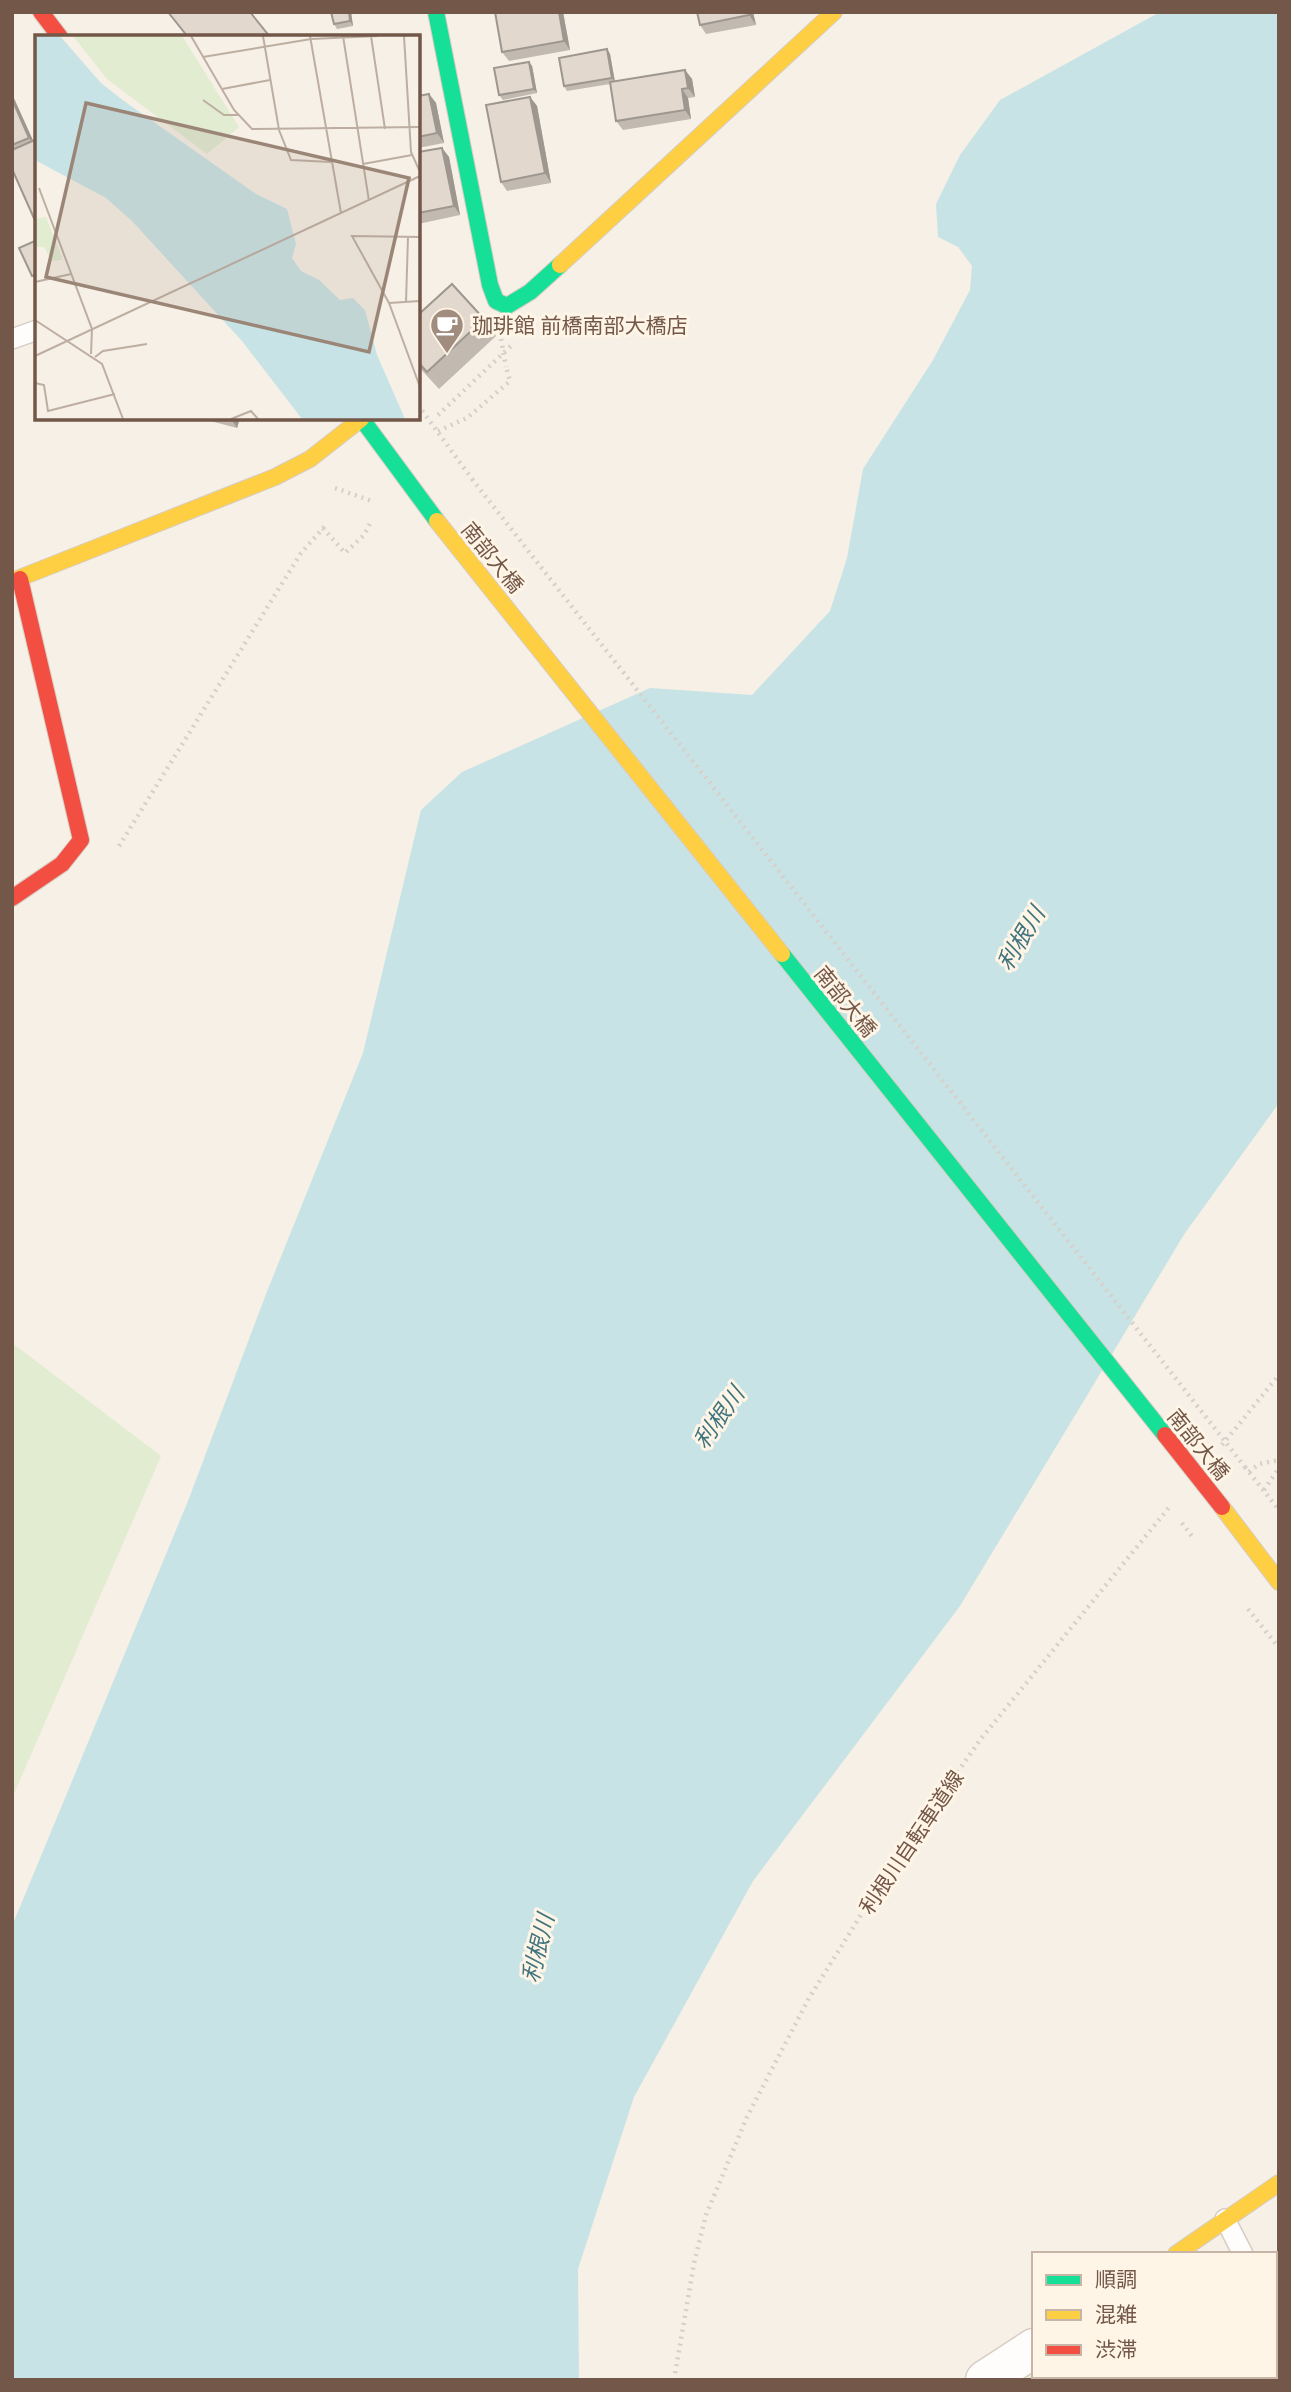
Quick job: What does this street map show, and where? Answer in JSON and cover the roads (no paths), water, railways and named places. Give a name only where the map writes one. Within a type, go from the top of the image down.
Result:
[{"type":"street","points":[[41,12],[58,35]]},
{"type":"street","points":[[436,12],[490,285],[496,301],[507,306],[530,292],[834,12]]},
{"type":"street","points":[[12,898],[69,858],[79,849],[81,840],[16,580],[275,477],[310,458],[360,420]]},
{"type":"street","name":"南部大橋","points":[[362,420],[437,521],[1279,1582]]},
{"type":"street","points":[[1178,2252],[1279,2183]]},
{"type":"street","points":[[985,2380],[1032,2349]]},
{"type":"lane","points":[[12,339],[35,331]]},
{"type":"lane","points":[[1225,2219],[1242,2252]]},
{"type":"water","name":"利根川","points":[[1160,12],[1279,12],[1279,1103],[1185,1233],[960,1606],[753,1881],[634,2097],[578,2269],[579,2380],[12,2380],[12,1926],[188,1501],[266,1294],[363,1053],[421,810],[462,772],[650,688],[752,695],[830,611],[847,558],[863,469],[933,360],[970,290],[972,266],[958,247],[938,237],[936,204],[960,155],[1000,100]]},
{"type":"place","name":"珈琲館 前橋南部大橋店","points":[[447,355]]}]
